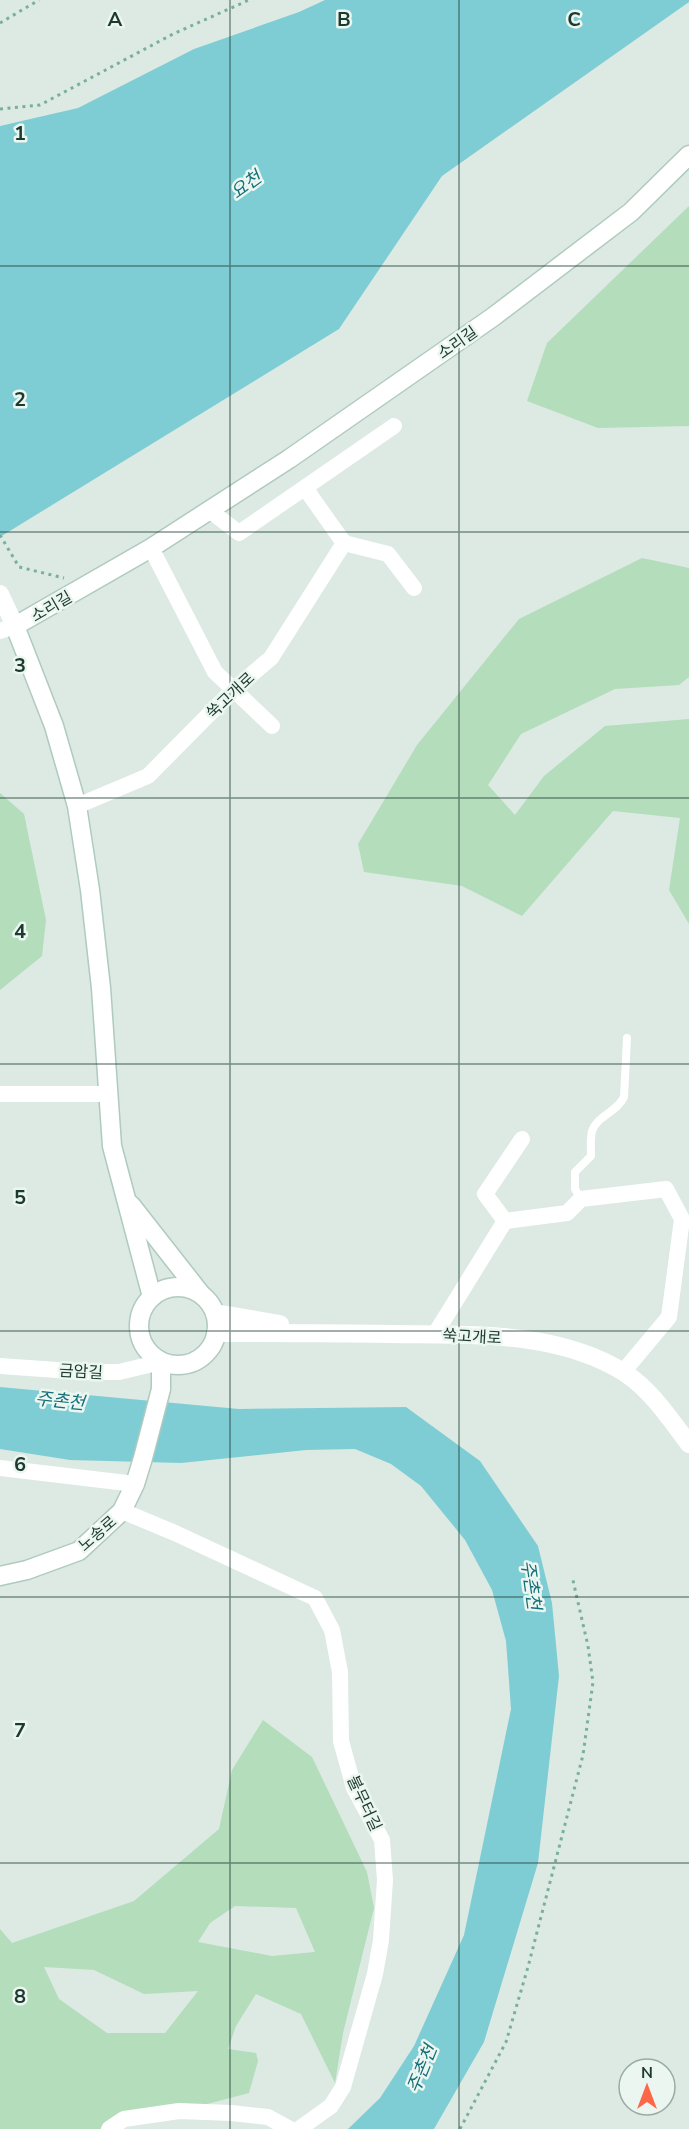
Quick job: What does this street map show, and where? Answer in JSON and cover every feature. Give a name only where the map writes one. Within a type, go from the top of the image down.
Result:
[{"type":"main road","name":"소리길","points":[[7,629],[151,548],[289,459],[493,317],[631,212],[689,155]]},
{"type":"main road","points":[[0,594],[7,629],[54,726],[77,806],[90,890],[101,988],[112,1146],[152,1297]]},
{"type":"main road","points":[[124,1196],[209,1302],[218,1325],[209,1350],[200,1359],[174,1366],[161,1362],[146,1349],[138,1330],[139,1318],[144,1306],[163,1290],[175,1287],[188,1288],[200,1293]]},
{"type":"main road","points":[[215,1313],[326,1333]]},
{"type":"main road","name":"쑥고개로","points":[[216,1333],[435,1334],[546,1342],[575,1350],[623,1372],[638,1382],[689,1444]]},
{"type":"main road","name":"노송로","points":[[0,1576],[27,1570],[79,1551],[122,1511],[137,1479],[161,1389],[161,1362]]},
{"type":"street","points":[[209,510],[239,532],[394,426]]},
{"type":"street","points":[[304,488],[344,543],[388,554],[414,588]]},
{"type":"street","name":"쑥고개로","points":[[77,806],[148,776],[233,690],[271,658],[344,543]]},
{"type":"street","points":[[151,548],[215,672],[272,726]]},
{"type":"street","points":[[0,1094],[107,1094]]},
{"type":"street","points":[[505,1221],[485,1194],[522,1139]]},
{"type":"street","points":[[505,1221],[567,1213],[581,1199],[666,1189],[682,1219],[669,1317],[623,1372]]},
{"type":"street","points":[[435,1334],[505,1221]]},
{"type":"street","name":"금암길","points":[[0,1365],[85,1372],[119,1372],[161,1362]]},
{"type":"street","points":[[0,1468],[137,1479]]},
{"type":"street","name":"불무터길","points":[[122,1511],[315,1598],[332,1630],[340,1672],[341,1742],[354,1788],[382,1840],[385,1880],[381,1940],[375,1974],[343,2087],[331,2106],[299,2129]]},
{"type":"street","points":[[109,2129],[124,2119],[179,2111],[268,2117],[290,2129]]},
{"type":"lane","points":[[581,1199],[575,1189],[575,1172],[591,1156],[591,1134],[596,1123],[620,1105],[624,1097],[627,1038]]},
{"type":"path","points":[[0,22],[39,0]]},
{"type":"path","points":[[0,109],[40,105],[173,33],[249,0]]},
{"type":"path","points":[[0,535],[19,567],[89,584]]},
{"type":"path","points":[[460,2129],[506,2042],[528,1967],[583,1755],[593,1682],[588,1646],[572,1576]]},
{"type":"green space","points":[[689,206],[689,426],[598,428],[527,401],[547,343]]},
{"type":"green space","points":[[642,558],[689,568],[689,677],[679,685],[615,689],[521,734],[488,785],[515,815],[544,776],[605,726],[689,719],[689,924],[669,890],[680,818],[613,811],[522,916],[462,886],[364,872],[358,844],[417,745],[519,619]]},
{"type":"green space","points":[[0,793],[24,814],[46,920],[42,956],[0,990]]},
{"type":"green space","points":[[263,1720],[312,1757],[367,1872],[374,1908],[343,2033],[335,2083],[301,2014],[256,1994],[236,2026],[228,2049],[256,2053],[258,2061],[249,2093],[112,2129],[0,2129],[0,1929],[12,1943],[134,1901],[219,1829],[232,1770]],"holes":[[[235,1906],[296,1908],[315,1952],[272,1956],[198,1942],[210,1923]],[[44,1967],[94,1970],[144,1994],[198,1991],[165,2033],[107,2033],[59,1999]]]},
{"type":"water","name":"요천","points":[[325,0],[689,0],[689,2],[442,176],[339,329],[0,537],[0,126],[78,108],[194,49],[299,12]]},
{"type":"water","name":"주촌천","points":[[0,1387],[239,1409],[406,1407],[480,1461],[538,1546],[552,1603],[559,1676],[538,1863],[484,2042],[434,2129],[348,2129],[380,2098],[414,2046],[464,1935],[511,1709],[506,1641],[492,1590],[465,1540],[421,1486],[391,1464],[355,1449],[306,1450],[181,1463],[70,1460],[0,1449]]}]
